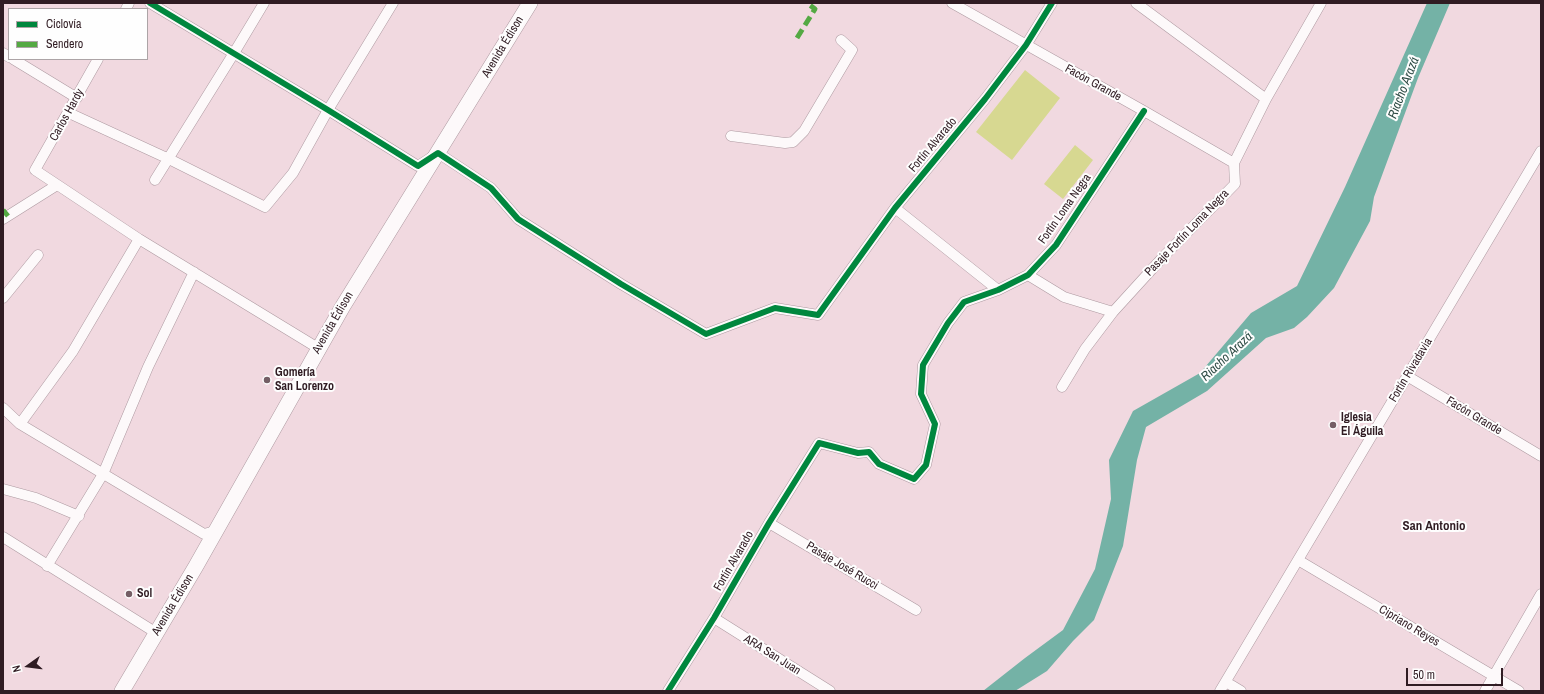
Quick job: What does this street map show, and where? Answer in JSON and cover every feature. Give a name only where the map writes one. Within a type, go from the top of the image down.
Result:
[{"type":"main road","name":"Avenida Édison","points":[[122,691],[196,566],[210,533],[313,345],[418,166],[519,3]]},
{"type":"main road","name":"Avenida Édison","points":[[114,691],[150,629],[210,533],[343,306],[530,3]]},
{"type":"street","points":[[150,3],[418,166],[438,153]]},
{"type":"street","points":[[155,180],[264,3]]},
{"type":"street","points":[[69,113],[169,159],[265,207],[293,173],[328,110],[393,3]]},
{"type":"street","name":"Facón Grande","points":[[952,3],[1234,163]]},
{"type":"street","name":"Fortín Alvarado","points":[[438,153],[491,188],[518,219],[621,284],[706,334],[775,308],[818,315],[895,208],[985,99],[1026,45],[1052,3]]},
{"type":"street","points":[[1136,3],[1266,99]]},
{"type":"street","name":"Pasaje Fortín Loma Negra","points":[[1062,387],[1085,349],[1113,312],[1164,256],[1235,184],[1234,163],[1266,99],[1318,4]]},
{"type":"street","points":[[731,136],[785,143],[793,142],[804,131],[852,50],[841,40]]},
{"type":"street","points":[[15,60],[77,98]]},
{"type":"street","name":"Carlos Hardy","points":[[57,185],[35,170],[69,113],[97,60]]},
{"type":"street","name":"Fortín Loma Negra","points":[[819,442],[858,453],[870,452],[879,464],[914,479],[926,465],[935,424],[921,394],[922,365],[948,323],[964,302],[998,290],[1028,276],[1056,245],[1144,111]]},
{"type":"street","name":"Fortín Rivadavia","points":[[1220,691],[1541,151]]},
{"type":"street","points":[[3,219],[57,185],[139,240],[313,345]]},
{"type":"street","points":[[895,208],[998,290]]},
{"type":"street","points":[[20,424],[73,350],[139,240]]},
{"type":"street","points":[[3,298],[38,255]]},
{"type":"street","points":[[47,566],[79,516],[103,474],[148,367],[194,272]]},
{"type":"street","points":[[1028,276],[1064,297],[1113,312]]},
{"type":"street","name":"Facón Grande","points":[[1407,376],[1541,456]]},
{"type":"street","points":[[3,408],[20,424],[103,474],[210,533]]},
{"type":"street","name":"Fortín Alvarado","points":[[668,691],[714,618],[769,523],[819,442]]},
{"type":"street","points":[[3,488],[36,498],[79,516]]},
{"type":"street","name":"Pasaje José Rucci","points":[[769,523],[916,610]]},
{"type":"street","points":[[3,537],[47,566],[150,629]]},
{"type":"street","name":"Cipriano Reyes","points":[[1298,560],[1519,691]]},
{"type":"street","points":[[1485,691],[1541,594]]},
{"type":"street","name":"ARA San Juan","points":[[714,618],[830,691]]},
{"type":"street","points":[[1226,682],[1241,691]]},
{"type":"shaded area","points":[[1025,70],[1060,98],[1012,160],[976,132]]},
{"type":"shaded area","points":[[1075,145],[1093,160],[1063,199],[1044,184]]},
{"type":"water","name":"Riacho Arazá","points":[[1427,3],[1450,3],[1418,78],[1374,197],[1370,221],[1334,288],[1307,317],[1294,328],[1266,338],[1207,391],[1146,427],[1137,460],[1123,546],[1094,620],[1073,641],[1047,671],[1015,691],[983,691],[1063,630],[1095,569],[1111,499],[1109,460],[1133,411],[1200,373],[1251,313],[1297,286],[1345,187]]},
{"type":"marked path","points":[[797,38],[815,9],[807,3]]},
{"type":"marked path","points":[[3,210],[8,216]]},
{"type":"cycle path","points":[[150,3],[418,166],[438,153],[491,188],[518,219],[621,284],[706,334],[775,308],[818,315],[895,208],[985,99],[1026,45],[1052,3]]},
{"type":"cycle path","points":[[668,691],[714,618],[769,523],[819,443],[858,453],[869,452],[879,464],[914,479],[926,465],[935,424],[921,394],[923,365],[948,323],[964,302],[998,290],[1028,275],[1056,245],[1144,111]]},
{"type":"place","name":"Gomería San Lorenzo","points":[[267,380]]},
{"type":"place","name":"Iglesia El Águila","points":[[1333,425]]},
{"type":"place","name":"Sol","points":[[129,594]]},
{"type":"district","name":"San Antonio","points":[[1434,527]]}]
